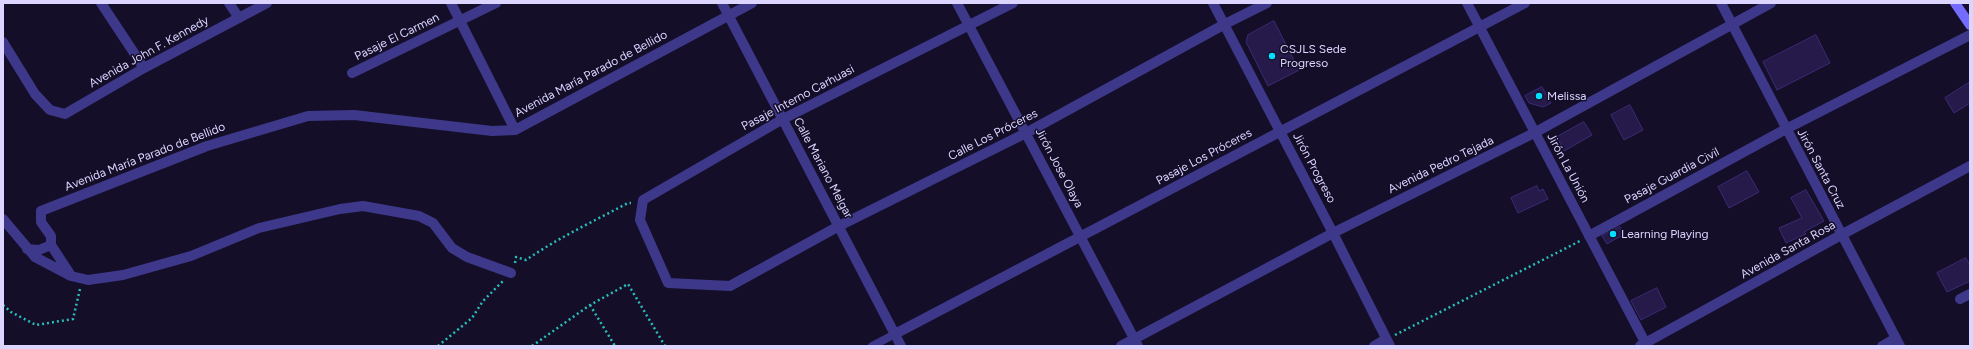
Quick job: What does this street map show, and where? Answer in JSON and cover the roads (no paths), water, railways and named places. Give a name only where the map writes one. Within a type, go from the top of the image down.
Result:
[{"type":"main road","points":[[1955,3],[1970,25]]},
{"type":"street","points":[[101,3],[144,68]]},
{"type":"street","points":[[229,3],[239,18]]},
{"type":"street","name":"Avenida John F. Kennedy","points":[[3,42],[36,94],[50,110],[65,114],[144,68],[267,3]]},
{"type":"street","points":[[451,3],[515,130]]},
{"type":"street","name":"Pasaje El Carmen","points":[[352,73],[496,3]]},
{"type":"street","name":"Calle Mariano Melgar","points":[[722,3],[902,346]]},
{"type":"street","name":"Avenida María Parado de Bellido","points":[[50,245],[52,236],[42,222],[42,211],[207,146],[308,116],[354,115],[492,131],[515,130],[752,3]]},
{"type":"street","name":"Jirón Jose Olaya","points":[[957,3],[1136,342]]},
{"type":"street","name":"Pasaje Interno Carhuasi","points":[[730,286],[668,283],[640,220],[643,200],[783,119],[1013,3]]},
{"type":"street","name":"Jirón Progreso","points":[[1214,3],[1334,233],[1388,343]]},
{"type":"street","name":"Calle Los Próceres","points":[[730,286],[839,226],[1026,133],[1225,24],[1267,3]]},
{"type":"street","name":"Jirón La Unión","points":[[1466,3],[1589,236],[1644,345]]},
{"type":"street","name":"Pasaje Los Próceres","points":[[895,334],[1480,28],[1525,3]]},
{"type":"street","name":"Jirón Santa Cruz","points":[[1721,3],[1898,342]]},
{"type":"street","name":"Avenida Pedro Tejada","points":[[1121,346],[1136,342],[1334,233],[1534,133],[1771,3]]},
{"type":"street","name":"Pasaje Guardia Civil","points":[[1589,236],[1786,129],[1970,35]]},
{"type":"street","name":"Avenida Santa Rosa","points":[[1644,345],[1841,235],[1970,166]]},
{"type":"street","points":[[3,219],[35,257],[71,276],[83,279],[105,279],[124,275],[191,256],[259,228],[340,209],[363,206],[419,216],[433,223],[452,248],[467,257],[511,273]]},
{"type":"street","points":[[27,249],[39,250],[50,245],[71,276]]},
{"type":"street","points":[[1960,299],[1970,294]]},
{"type":"street","points":[[1882,346],[1898,342]]},
{"type":"street","points":[[1374,346],[1388,343]]},
{"type":"lane","points":[[872,346],[895,334]]},
{"type":"place","name":"CSJLS Sede Progreso","points":[[1272,56]]},
{"type":"place","name":"Melissa","points":[[1539,96]]},
{"type":"place","name":"Learning Playing","points":[[1613,234]]}]
